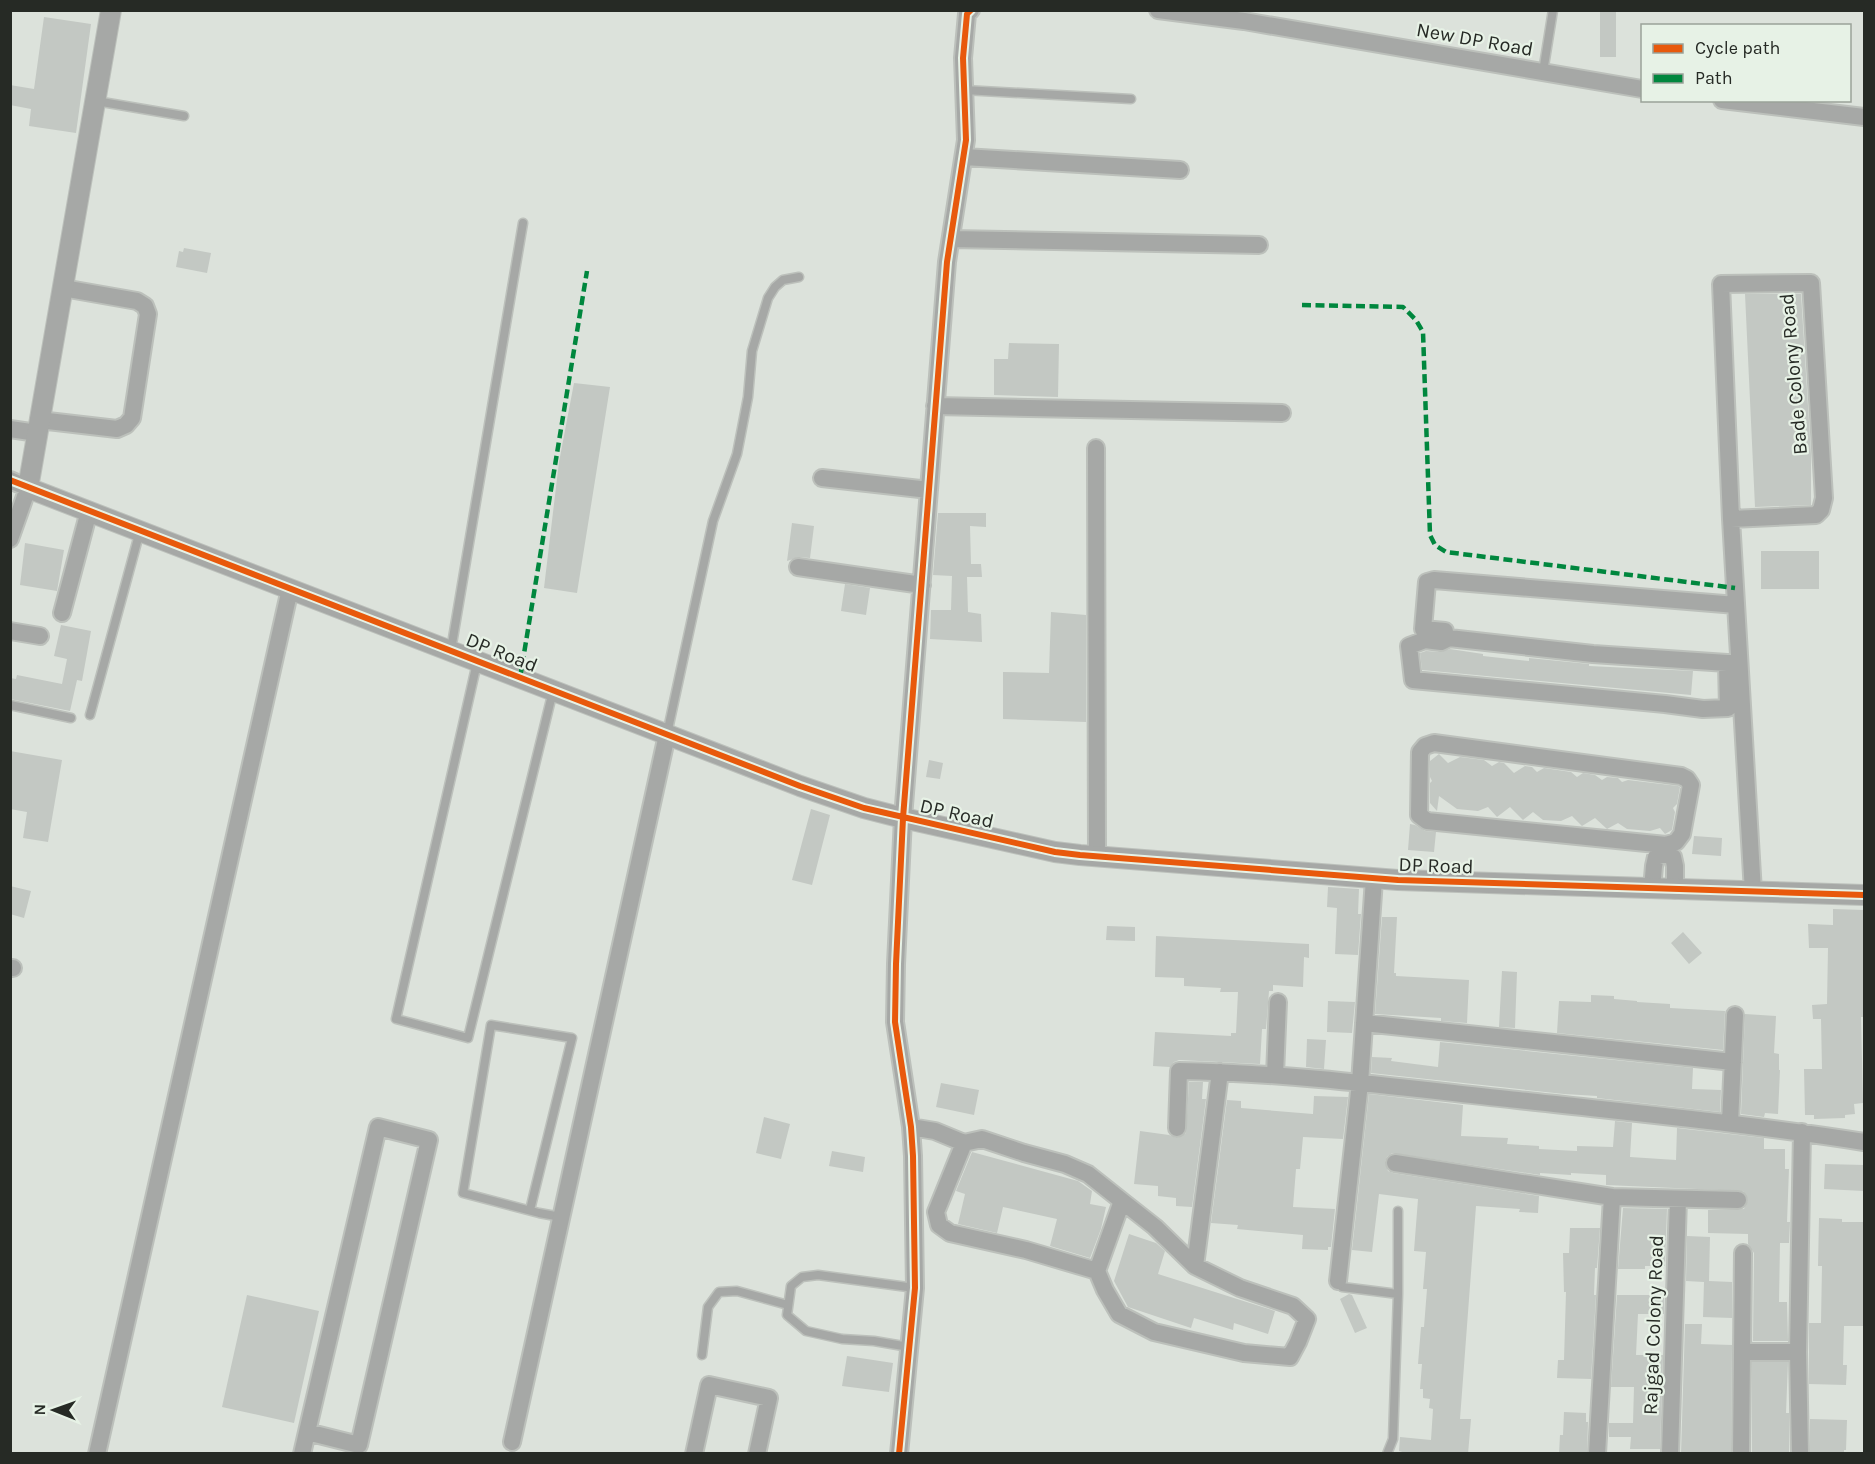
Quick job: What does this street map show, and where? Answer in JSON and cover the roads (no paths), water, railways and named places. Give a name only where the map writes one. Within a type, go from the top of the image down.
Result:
[{"type":"street","points":[[10,539],[19,484],[38,426],[111,10]]},
{"type":"street","points":[[899,1454],[915,1288],[911,1127],[895,1022],[903,818],[947,262],[966,140],[963,58],[970,10]]},
{"type":"street","name":"New DP Road","points":[[1158,10],[1230,15],[1641,89]]},
{"type":"street","points":[[1740,102],[1864,117]]},
{"type":"street","points":[[964,157],[1180,170]]},
{"type":"street","points":[[951,239],[1259,245]]},
{"type":"street","name":"Bade Colony Road","points":[[1731,519],[1816,515],[1821,510],[1824,498],[1811,283],[1721,284],[1731,519],[1733,656],[1753,892]]},
{"type":"street","points":[[10,429],[38,426],[117,429],[126,426],[132,418],[148,314],[145,306],[137,301],[63,288]]},
{"type":"street","points":[[935,406],[1282,413]]},
{"type":"street","points":[[1088,856],[1096,448]]},
{"type":"street","points":[[822,478],[929,490]]},
{"type":"street","name":"DP Road","points":[[19,484],[800,786],[864,808],[1055,852],[1374,879],[1675,880],[1753,892],[1864,895]]},
{"type":"street","points":[[62,613],[89,511]]},
{"type":"street","points":[[798,567],[922,585]]},
{"type":"street","points":[[1732,605],[1434,580],[1427,582],[1423,629],[1580,645],[1733,656]]},
{"type":"street","points":[[97,1454],[290,589]]},
{"type":"street","points":[[10,631],[39,636]]},
{"type":"street","points":[[1449,638],[1593,654],[1733,656],[1728,708],[1703,709],[1413,680],[1409,646],[1425,640],[1441,642],[1449,638]]},
{"type":"street","points":[[512,1442],[667,735]]},
{"type":"street","points":[[1653,880],[1656,857],[1666,850],[1676,842],[1682,834],[1691,785],[1687,779],[1681,776],[1434,743],[1425,746],[1420,752],[1419,815],[1427,821],[1666,850],[1673,857],[1675,880]]},
{"type":"street","points":[[1338,1281],[1360,1083],[1374,879]]},
{"type":"street","points":[[1275,1075],[1278,1002]]},
{"type":"street","points":[[1730,1124],[1735,1015]]},
{"type":"street","points":[[1364,1023],[1733,1062]]},
{"type":"street","points":[[1177,1128],[1179,1071],[1275,1075],[1360,1083],[1802,1132],[1864,1142]]},
{"type":"street","points":[[1195,1266],[1220,1072]]},
{"type":"street","points":[[302,1454],[307,1432],[378,1127],[429,1140],[359,1445],[307,1432]]},
{"type":"street","points":[[911,1127],[935,1131],[964,1143],[982,1139],[1024,1154],[1065,1164],[1088,1174],[1155,1227],[1195,1266],[1240,1288],[1293,1306],[1307,1319],[1290,1357],[1244,1353],[1154,1332],[1119,1314],[1097,1270],[1122,1202]]},
{"type":"street","points":[[1800,1454],[1798,1353],[1802,1132]]},
{"type":"street","points":[[964,1143],[936,1212],[939,1226],[950,1233],[1026,1250],[1097,1270]]},
{"type":"street","points":[[1395,1163],[1612,1197],[1738,1200]]},
{"type":"street","points":[[1597,1454],[1612,1197]]},
{"type":"street","name":"Rajgad Colony Road","points":[[1670,1454],[1678,1198]]},
{"type":"street","points":[[1741,1454],[1743,1253]]},
{"type":"street","points":[[1742,1352],[1798,1353]]},
{"type":"street","points":[[694,1454],[709,1385],[769,1398],[757,1454]]},
{"type":"lane","points":[[1543,72],[1553,10]]},
{"type":"lane","points":[[964,90],[1131,99]]},
{"type":"lane","points":[[95,101],[184,116]]},
{"type":"lane","points":[[451,650],[523,223]]},
{"type":"lane","points":[[667,735],[713,520],[739,443],[748,397],[752,351],[768,298],[775,286],[783,280],[799,277]]},
{"type":"lane","points":[[90,715],[140,531]]},
{"type":"lane","points":[[478,662],[396,1019],[468,1038],[553,690]]},
{"type":"lane","points":[[10,705],[70,718]]},
{"type":"lane","points":[[530,1210],[572,1038],[490,1025],[463,1193],[530,1210],[561,1217]]},
{"type":"lane","points":[[1387,1454],[1393,1439],[1398,1294],[1398,1211]]},
{"type":"lane","points":[[909,1347],[874,1341],[842,1339],[806,1331],[787,1316],[788,1305],[791,1286],[802,1277],[818,1275],[915,1288]]},
{"type":"lane","points":[[1338,1281],[1342,1287],[1398,1294]]},
{"type":"lane","points":[[702,1355],[708,1307],[719,1292],[737,1291],[788,1305]]}]
